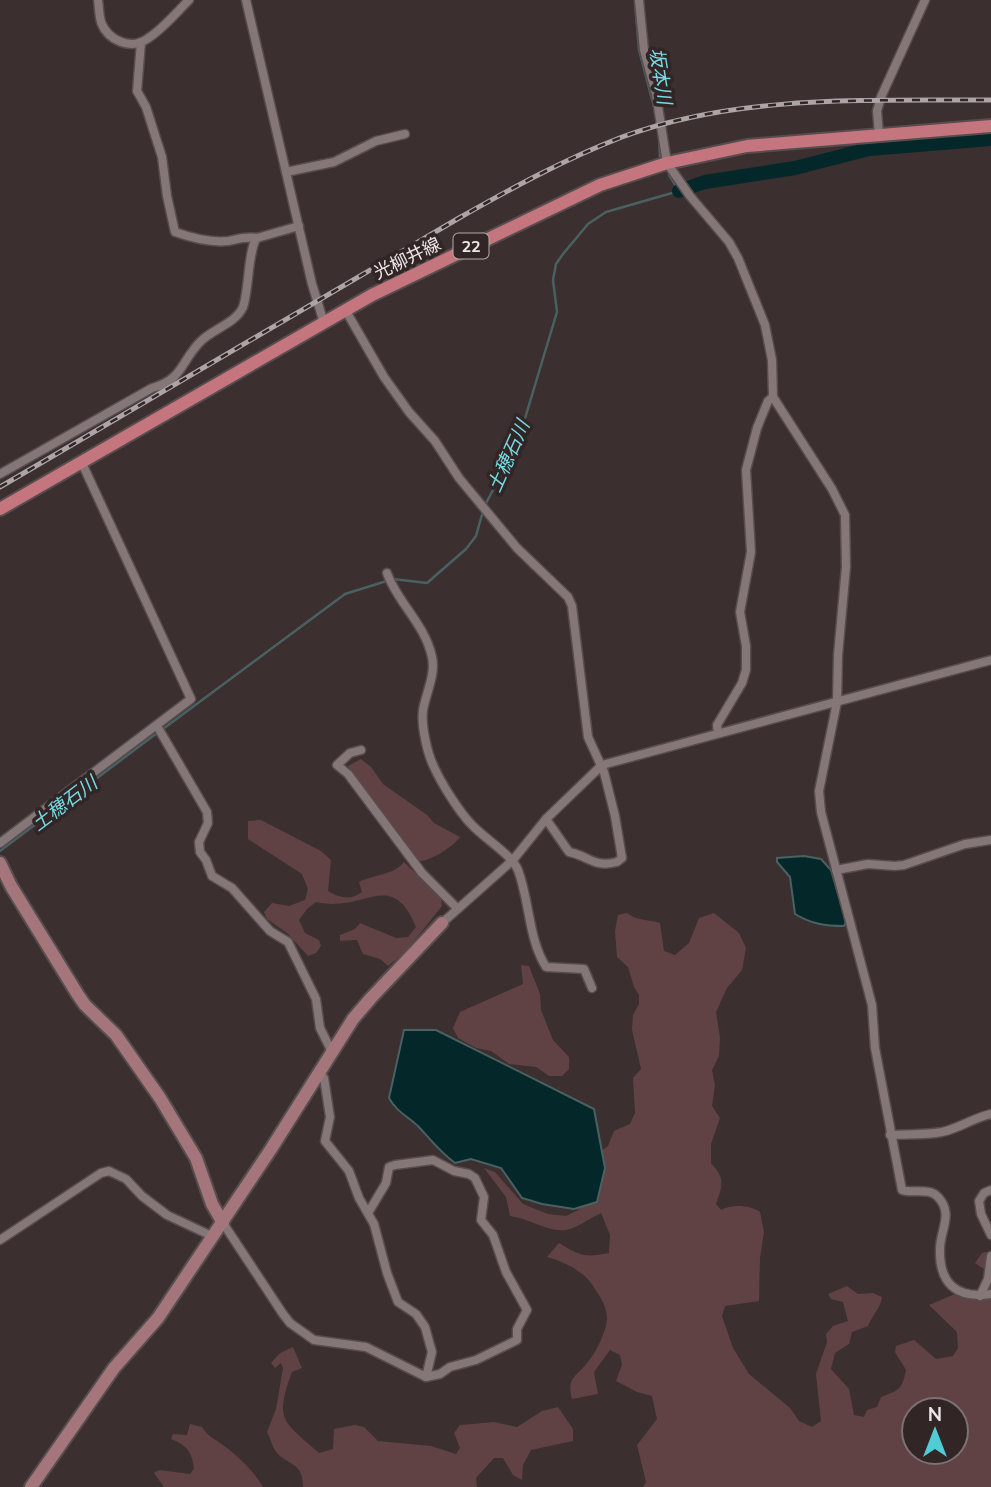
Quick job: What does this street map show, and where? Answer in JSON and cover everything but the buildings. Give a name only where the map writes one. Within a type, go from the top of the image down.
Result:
[{"type":"main road","name":"光柳井線","points":[[0,509],[397,282],[600,185],[667,163],[747,146],[991,126]]},
{"type":"street","points":[[98,0],[102,24],[108,33],[123,43],[141,42],[152,36],[189,0]]},
{"type":"street","points":[[246,0],[324,323]]},
{"type":"street","points":[[639,0],[644,50],[656,94],[667,163],[690,196],[729,242],[738,258],[765,325],[772,360],[773,397],[832,489],[845,515],[846,567],[838,655],[837,702],[819,800],[872,1006],[874,1037],[902,1190],[932,1192],[943,1205],[946,1213],[946,1228],[940,1250],[943,1274],[959,1292],[980,1296],[991,1294]]},
{"type":"street","points":[[878,134],[877,111],[880,97],[925,0]]},
{"type":"street","points":[[141,42],[137,91],[146,107],[162,157],[175,232],[197,239],[217,241],[257,238],[299,226]]},
{"type":"street","points":[[286,172],[334,162],[376,141],[405,134]]},
{"type":"street","points":[[0,474],[152,388],[172,381],[203,339],[241,310],[251,270],[253,242],[257,238]]},
{"type":"street","points":[[346,311],[384,377],[435,441],[458,478],[517,548],[568,597],[574,615],[588,737],[602,765],[622,858],[608,864],[593,863],[580,854],[569,852],[546,819]]},
{"type":"street","points":[[718,733],[717,724],[742,684],[746,670],[746,646],[740,612],[751,552],[746,470],[757,428],[768,401],[773,397]]},
{"type":"street","points":[[0,843],[159,730],[191,699],[80,461]]},
{"type":"street","points":[[389,576],[432,653],[432,671],[422,719],[433,765],[464,816],[513,860],[527,903],[535,946],[546,967],[584,969],[592,988]]},
{"type":"street","points":[[31,1487],[114,1368],[158,1318],[214,1237],[332,1052],[371,998],[457,908],[513,860],[546,819],[602,765],[991,660]]},
{"type":"street","points":[[159,730],[206,812],[208,823],[199,842],[200,852],[212,876],[233,888],[270,931],[288,942],[316,999],[320,1028],[332,1052]]},
{"type":"street","points":[[361,750],[350,753],[337,765],[348,774],[422,873],[457,908]]},
{"type":"street","points":[[836,870],[868,864],[904,865],[965,844],[991,840]]},
{"type":"street","points":[[0,863],[11,886],[78,995],[117,1035],[176,1124],[196,1158],[212,1204],[223,1223],[283,1314],[305,1335],[323,1342],[366,1346],[426,1377],[484,1358],[517,1340],[517,1329],[527,1310],[506,1272],[494,1235],[481,1220],[484,1197],[475,1178],[433,1160],[389,1167],[386,1184],[368,1213]]},
{"type":"street","points":[[320,1074],[324,1078],[330,1117],[326,1141],[349,1171],[359,1198],[380,1239],[394,1295],[425,1327],[432,1352],[426,1377]]},
{"type":"street","points":[[890,1135],[941,1132],[956,1128],[973,1118],[991,1114]]},
{"type":"street","points":[[0,1240],[101,1173],[109,1171],[132,1182],[142,1196],[167,1215],[214,1237]]},
{"type":"street","points":[[991,1190],[984,1193],[979,1201],[981,1214],[991,1235]]},
{"type":"street","points":[[980,1296],[988,1279],[991,1256]]},
{"type":"shaded area","points":[[361,759],[371,767],[383,784],[427,815],[434,823],[460,837],[440,854],[417,861],[348,766]]},
{"type":"shaded area","points":[[261,820],[321,851],[331,860],[328,891],[332,893],[341,897],[358,895],[362,892],[359,882],[394,870],[404,862],[441,898],[442,906],[406,951],[388,966],[380,959],[363,954],[357,940],[340,941],[340,935],[355,929],[360,923],[396,938],[408,937],[416,927],[399,901],[390,896],[380,896],[347,903],[316,902],[299,920],[305,933],[319,940],[321,946],[316,953],[308,956],[287,933],[267,919],[264,912],[272,903],[289,906],[305,900],[308,889],[302,874],[248,839],[248,821]]},
{"type":"shaded area","points":[[627,913],[639,919],[660,923],[664,951],[675,955],[689,943],[699,918],[714,913],[739,933],[746,948],[742,970],[727,988],[716,1012],[720,1038],[719,1056],[712,1070],[715,1085],[712,1106],[720,1118],[711,1144],[711,1163],[721,1178],[716,1204],[721,1210],[740,1206],[760,1212],[764,1232],[760,1258],[759,1301],[725,1306],[722,1316],[733,1348],[749,1374],[790,1408],[799,1421],[812,1427],[821,1421],[816,1374],[827,1342],[826,1334],[833,1326],[848,1321],[843,1302],[831,1299],[828,1294],[847,1286],[858,1294],[873,1293],[882,1297],[878,1308],[868,1326],[852,1332],[849,1344],[835,1353],[831,1369],[849,1389],[854,1415],[864,1417],[867,1410],[877,1407],[881,1397],[896,1391],[903,1382],[906,1370],[895,1352],[896,1346],[914,1340],[936,1359],[953,1356],[958,1348],[957,1332],[929,1305],[955,1294],[979,1300],[985,1289],[986,1278],[984,1269],[975,1263],[982,1253],[991,1251],[991,1487],[643,1487],[646,1482],[637,1445],[657,1419],[652,1396],[616,1381],[622,1365],[620,1355],[610,1350],[594,1372],[598,1394],[572,1399],[571,1382],[597,1348],[605,1330],[607,1315],[601,1299],[581,1273],[547,1257],[559,1243],[583,1255],[609,1253],[610,1235],[601,1213],[565,1230],[551,1229],[510,1216],[506,1197],[484,1168],[495,1172],[523,1204],[548,1214],[566,1216],[578,1210],[594,1193],[595,1156],[608,1146],[614,1131],[630,1124],[635,1113],[633,1078],[641,1069],[632,1030],[639,995],[628,967],[617,957],[615,931],[618,915]]},
{"type":"shaded area","points":[[521,965],[529,966],[540,994],[541,1010],[553,1040],[569,1057],[569,1069],[562,1076],[549,1076],[536,1067],[509,1064],[491,1051],[476,1048],[458,1038],[453,1028],[460,1012],[523,984]]},
{"type":"shaded area","points":[[293,1347],[302,1368],[292,1372],[283,1411],[290,1426],[319,1453],[333,1449],[334,1429],[355,1425],[364,1427],[378,1441],[431,1446],[456,1454],[460,1448],[454,1433],[460,1425],[494,1422],[517,1427],[542,1411],[558,1407],[573,1429],[573,1441],[531,1450],[523,1465],[522,1480],[513,1475],[503,1458],[494,1458],[476,1478],[477,1487],[303,1487],[301,1473],[277,1453],[267,1432],[276,1409],[283,1368],[281,1363],[275,1368],[271,1363],[280,1353]]},
{"type":"shaded area","points":[[190,1424],[202,1427],[209,1436],[234,1454],[263,1487],[164,1487],[154,1473],[159,1470],[190,1474],[194,1469],[188,1450],[171,1439],[173,1434],[187,1435]]},
{"type":"water","points":[[804,856],[821,859],[831,870],[846,921],[844,926],[819,924],[795,914],[790,877],[777,862],[777,858]]},
{"type":"water","points":[[404,1030],[436,1030],[594,1109],[605,1168],[597,1202],[574,1209],[542,1204],[522,1198],[501,1168],[471,1159],[455,1163],[398,1110],[389,1098]]},
{"type":"waterway","name":"坂本川","points":[[635,3],[639,50],[654,107]]},
{"type":"waterway","name":"坂本川","points":[[659,137],[660,157]]},
{"type":"waterway","name":"土穂石川","points":[[679,191],[705,182],[795,168],[869,149],[991,139]]},
{"type":"waterway","name":"土穂石川","points":[[485,505],[511,456],[523,425],[557,312],[553,280],[556,264],[588,224],[606,212],[679,191],[669,175]]},
{"type":"waterway","name":"土穂石川","points":[[163,729],[345,594],[393,579],[427,583],[466,549],[476,536],[483,511]]},
{"type":"waterway","name":"土穂石川","points":[[0,851],[157,733]]},
{"type":"railway","points":[[0,487],[479,207],[559,164],[622,137],[666,123],[758,107],[851,101],[991,100]]}]
